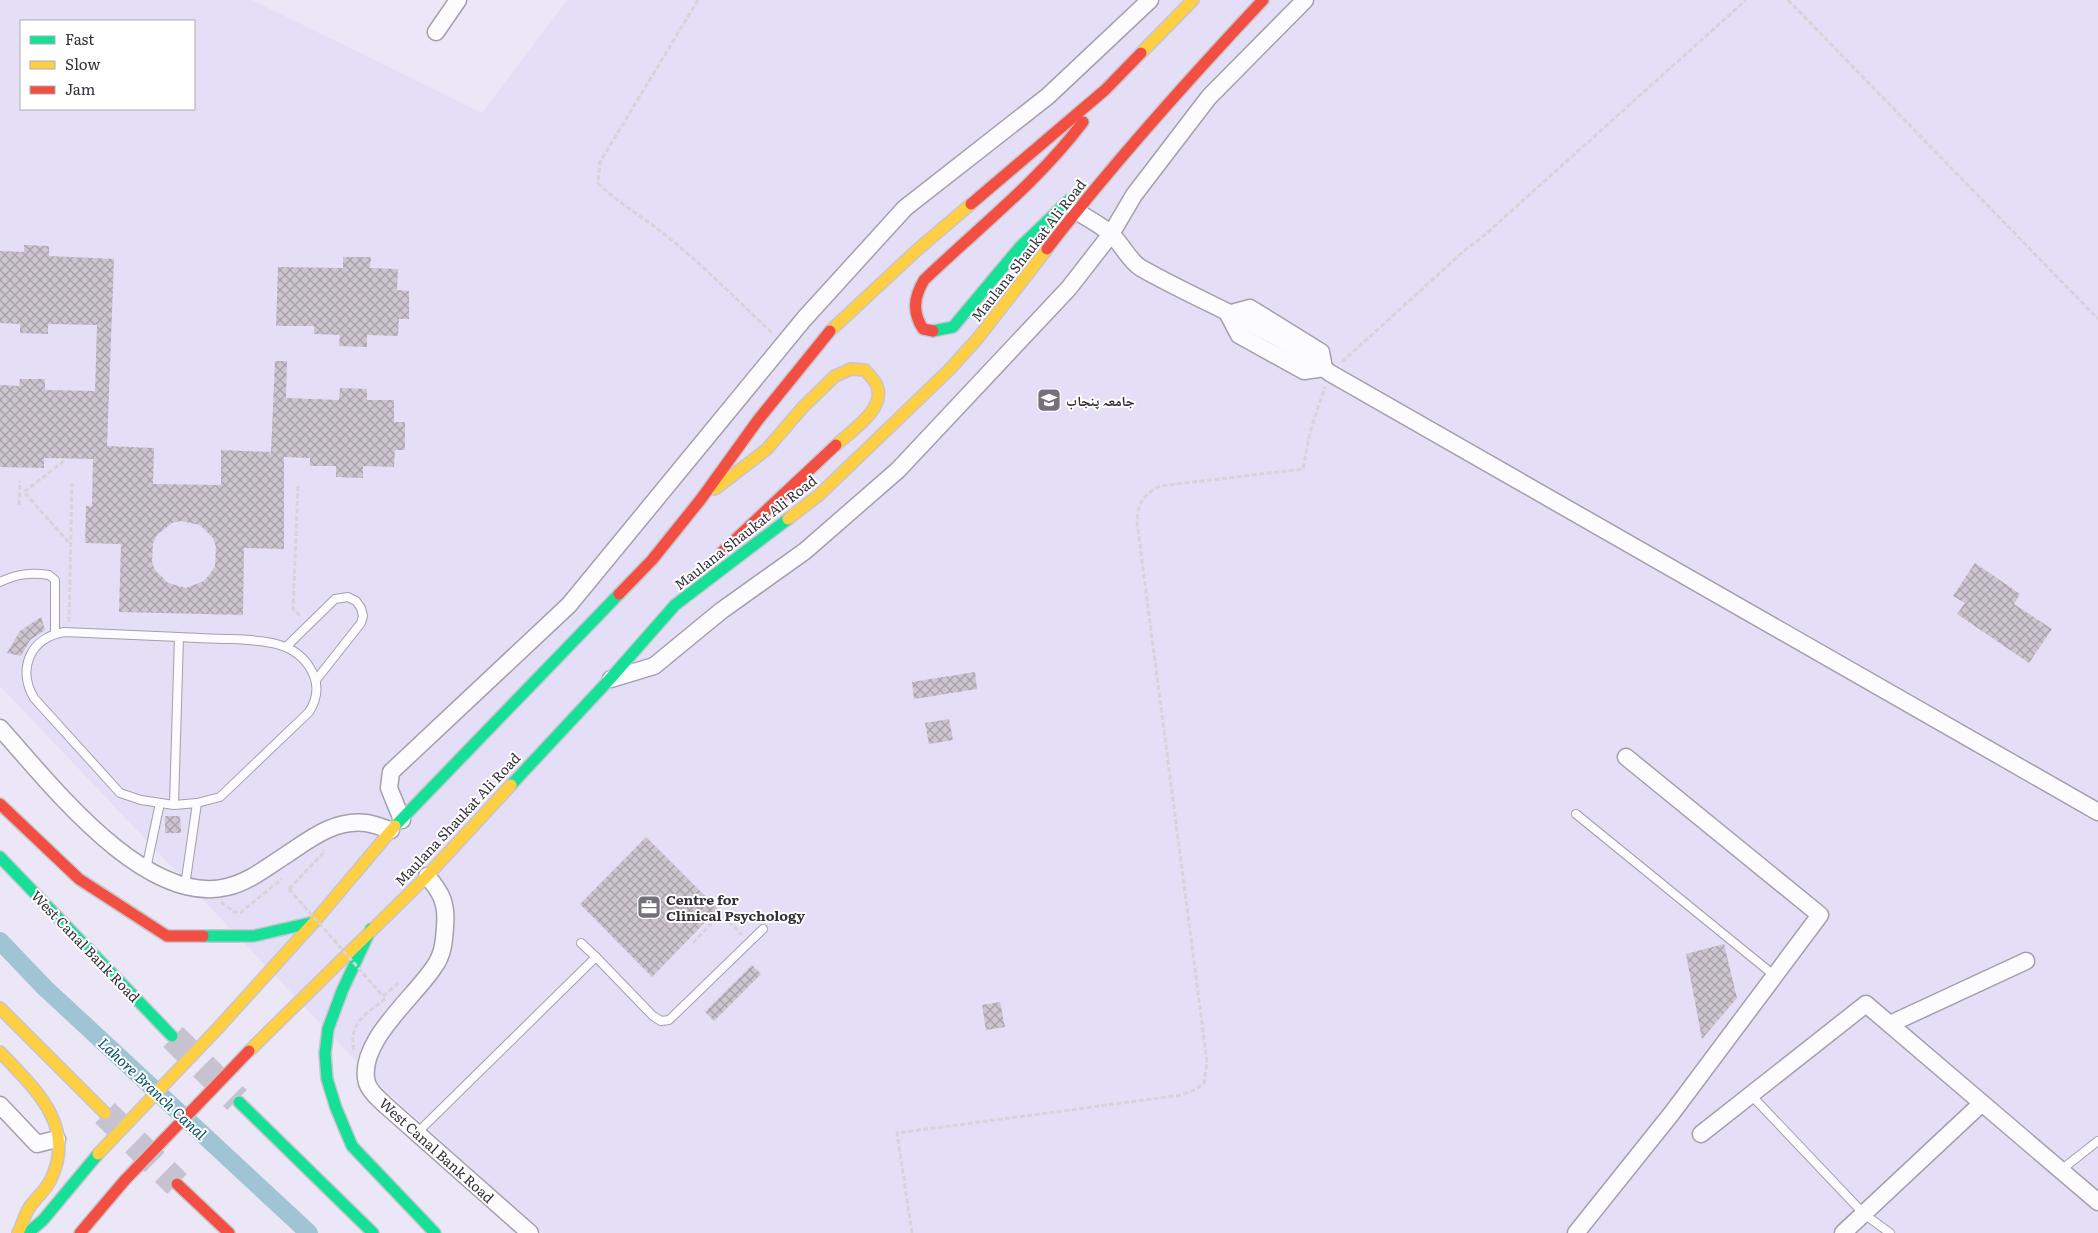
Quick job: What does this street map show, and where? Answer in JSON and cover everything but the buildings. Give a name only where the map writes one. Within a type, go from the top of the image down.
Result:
[{"type":"main road","points":[[28,1233],[43,1220],[98,1154],[219,1027],[314,922],[397,825],[652,560],[758,420],[824,337],[917,250],[1105,90],[1193,0]]},
{"type":"main road","name":"Maulana Shaukat Ali Road","points":[[80,1233],[125,1180],[249,1051],[426,876],[609,680],[675,605],[819,495],[930,388],[978,338],[1076,211],[1203,64],[1263,0]]},
{"type":"main road","points":[[1105,90],[1069,142],[924,280],[917,292],[914,303],[914,314],[923,329],[935,332],[953,327],[1020,247],[1060,208],[1134,144]]},
{"type":"main road","points":[[687,594],[711,562],[875,408],[879,396],[876,382],[870,374],[859,369],[846,369],[839,372],[820,388],[768,448],[735,476],[700,499]]},
{"type":"main road","points":[[0,804],[79,879],[167,936],[254,936],[314,922]]},
{"type":"main road","name":"West Canal Bank Road","points":[[0,857],[172,1036]]},
{"type":"main road","points":[[371,929],[340,997],[328,1029],[325,1054],[327,1079],[336,1108],[352,1146],[435,1233]]},
{"type":"main road","points":[[0,1008],[105,1112]]},
{"type":"main road","points":[[0,1052],[48,1106],[54,1121],[57,1139],[58,1156],[54,1172],[47,1188],[28,1210],[18,1233]]},
{"type":"main road","points":[[239,1102],[373,1233]]},
{"type":"main road","points":[[177,1184],[230,1233]]},
{"type":"street","points":[[436,32],[458,0]]},
{"type":"street","points":[[0,728],[94,830],[146,870],[165,880],[184,886],[209,889],[225,888],[245,882],[326,829],[346,824],[397,825],[389,788],[391,772],[569,605],[784,343],[905,208],[1048,96],[1150,0]]},
{"type":"street","points":[[609,680],[654,666],[721,611],[806,551],[898,470],[1069,288],[1111,234],[1134,194],[1209,97],[1305,0]]},
{"type":"street","points":[[1076,211],[1111,234],[1139,266],[1228,314],[1239,335],[1304,371],[1327,370],[2098,812]]},
{"type":"street","points":[[1228,314],[1250,308],[1322,352],[1327,370]]},
{"type":"street","points":[[1576,1233],[1672,1113],[1820,915],[1626,757]]},
{"type":"street","name":"West Canal Bank Road","points":[[426,876],[440,891],[446,912],[444,949],[435,967],[382,1031],[365,1067],[368,1084],[374,1094],[530,1233]]},
{"type":"street","points":[[1890,1024],[2026,961]]},
{"type":"street","points":[[1701,1134],[1866,1004],[2098,1202]]},
{"type":"street","points":[[1843,1233],[1982,1103]]},
{"type":"street","points":[[0,1105],[37,1144],[57,1139]]},
{"type":"lane","points":[[0,582],[27,573],[49,575],[55,580],[54,634]]},
{"type":"lane","points":[[286,646],[335,599],[348,598],[356,601],[361,608],[361,623],[316,680]]},
{"type":"lane","points":[[69,632],[268,641],[286,646],[300,655],[310,666],[316,680],[317,693],[314,704],[309,712],[220,797],[196,803],[174,805],[141,800],[120,792],[34,698],[28,688],[25,675],[27,661],[37,646],[44,638],[54,634],[69,632]]},
{"type":"lane","points":[[174,805],[179,637]]},
{"type":"lane","points":[[146,870],[160,803]]},
{"type":"lane","points":[[184,886],[196,803]]},
{"type":"lane","points":[[1576,814],[1775,976]]},
{"type":"lane","points":[[581,943],[653,1016],[661,1021],[669,1020],[677,1015],[763,929]]},
{"type":"lane","points":[[417,1133],[596,957]]},
{"type":"lane","points":[[1751,1095],[1864,1214],[1890,1233]]},
{"type":"lane","points":[[2062,1170],[2098,1141]]},
{"type":"path","points":[[698,0],[600,162],[598,183],[614,199],[659,230],[692,258],[784,343]]},
{"type":"path","points":[[912,1233],[898,1133],[1182,1095],[1204,1083],[1207,1062],[1138,522],[1138,509],[1146,493],[1160,486],[1303,469],[1310,432],[1327,370],[1466,249],[1479,240],[1746,0]]},
{"type":"path","points":[[1788,0],[2098,319]]},
{"type":"path","points":[[22,492],[64,461]]},
{"type":"path","points":[[19,505],[22,492],[20,481]]},
{"type":"path","points":[[69,632],[72,483]]},
{"type":"path","points":[[298,486],[293,608],[308,625]]},
{"type":"path","points":[[22,492],[71,544]]},
{"type":"path","points":[[289,888],[383,996]]},
{"type":"path","points":[[693,943],[721,913],[750,943]]},
{"type":"shaded area","name":"جامعہ پنجاب","points":[[0,0],[252,0],[482,113],[567,0],[2098,0],[2098,1233],[543,1233],[374,1080],[0,686]]},
{"type":"waterway","name":"Lahore Branch Canal","points":[[0,941],[45,988],[309,1233]]},
{"type":"tunnel","points":[[173,1037],[237,1100]]},
{"type":"tunnel","points":[[105,1113],[177,1184]]},
{"type":"traffic: fast","points":[[933,331],[953,327],[1020,247],[1069,200]]},
{"type":"traffic: fast","points":[[511,785],[609,680],[675,605],[788,519]]},
{"type":"traffic: fast","points":[[395,826],[619,594]]},
{"type":"traffic: fast","points":[[0,857],[172,1036]]},
{"type":"traffic: fast","points":[[203,936],[254,936],[314,922]]},
{"type":"traffic: fast","points":[[371,929],[342,991],[328,1029],[325,1054],[327,1079],[336,1108],[352,1146],[435,1233]]},
{"type":"traffic: fast","points":[[239,1102],[373,1233]]},
{"type":"traffic: fast","points":[[28,1233],[43,1220],[98,1154]]},
{"type":"traffic: slow","points":[[1141,53],[1193,0]]},
{"type":"traffic: slow","points":[[830,331],[917,250],[971,204]]},
{"type":"traffic: slow","points":[[788,519],[819,495],[949,370],[978,338],[1047,249]]},
{"type":"traffic: slow","points":[[715,489],[767,449],[803,407],[835,376],[851,369],[865,370],[877,386],[878,395],[876,403],[866,419],[836,445]]},
{"type":"traffic: slow","points":[[249,1051],[427,876],[511,785]]},
{"type":"traffic: slow","points":[[219,1027],[314,922],[395,826]]},
{"type":"traffic: slow","points":[[0,1008],[105,1113]]},
{"type":"traffic: slow","points":[[98,1154],[219,1027]]},
{"type":"traffic: slow","points":[[0,1052],[38,1094],[48,1109],[59,1143],[57,1161],[50,1181],[29,1208],[18,1233]]},
{"type":"traffic: jam","points":[[1047,249],[1152,122],[1263,0]]},
{"type":"traffic: jam","points":[[971,204],[1105,90],[1141,53]]},
{"type":"traffic: jam","points":[[933,331],[923,329],[917,317],[916,298],[924,280],[1027,185],[1047,165],[1083,122]]},
{"type":"traffic: jam","points":[[619,594],[652,560],[701,499],[758,420],[830,331]]},
{"type":"traffic: jam","points":[[723,551],[836,445]]},
{"type":"traffic: jam","points":[[0,804],[79,879],[167,936],[203,936]]},
{"type":"traffic: jam","points":[[125,1180],[249,1051]]},
{"type":"traffic: jam","points":[[80,1233],[125,1180]]},
{"type":"traffic: jam","points":[[177,1184],[229,1233]]},
{"type":"place","name":"جامعہ پنجاب","points":[[1049,400]]},
{"type":"place","name":"Centre for Clinical Psychology","points":[[649,907]]}]
